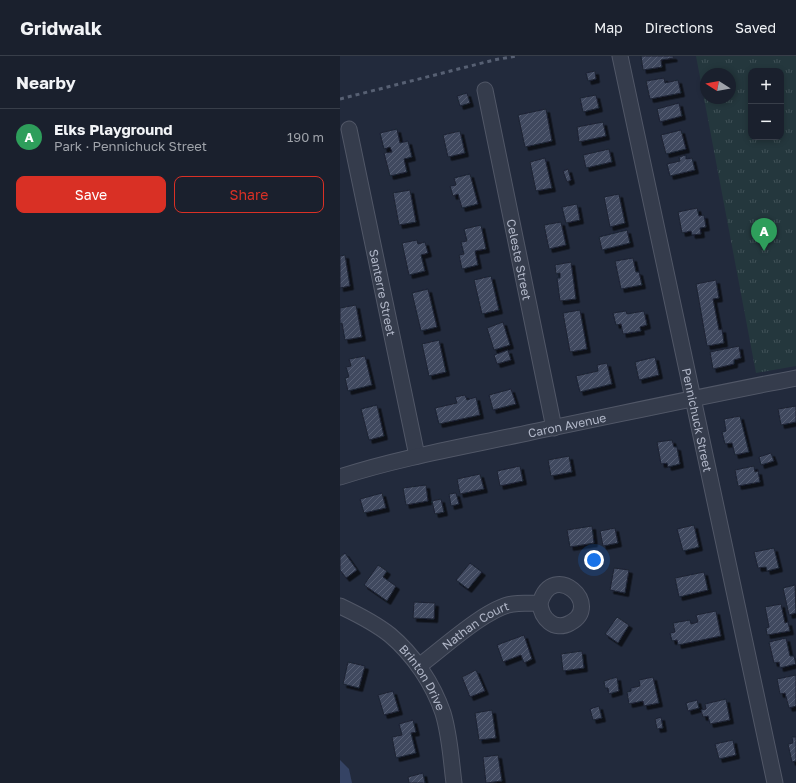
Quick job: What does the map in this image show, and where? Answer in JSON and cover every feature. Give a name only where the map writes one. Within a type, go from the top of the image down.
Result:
[{"type":"street","name":"Pennichuck Street","points":[[620,56],[775,783]]},
{"type":"street","name":"Celeste Street","points":[[485,90],[554,428]]},
{"type":"street","name":"Santerre Street","points":[[349,129],[417,456]]},
{"type":"street","name":"Caron Avenue","points":[[340,477],[361,470],[417,456],[796,378]]},
{"type":"street","name":"Nathan Court","points":[[419,666],[473,624],[497,608],[512,604],[540,603]]},
{"type":"street","name":"Brinton Drive","points":[[340,606],[364,618],[389,634],[419,666],[432,687],[442,713],[449,741],[454,783]]},
{"type":"green space","points":[[696,56],[796,56],[796,366],[756,373],[705,104],[736,104],[736,68],[700,68],[700,77]]},
{"type":"water","points":[[340,760],[349,769],[352,783],[340,783]]},
{"type":"building","points":[[641,56],[673,56],[674,58],[661,60],[662,67],[643,70]]},
{"type":"building","points":[[595,71],[596,79],[588,81],[586,73]]},
{"type":"building","points":[[664,78],[665,83],[678,80],[681,93],[650,99],[646,81]]},
{"type":"building","points":[[467,93],[470,103],[460,106],[457,96]]},
{"type":"building","points":[[596,95],[599,108],[583,112],[580,98]]},
{"type":"building","points":[[679,103],[682,116],[660,122],[657,109]]},
{"type":"building","points":[[546,109],[552,141],[525,147],[518,115]]},
{"type":"building","points":[[603,122],[606,136],[579,142],[577,127]]},
{"type":"building","points":[[397,129],[400,143],[408,141],[412,157],[404,159],[407,172],[390,176],[384,153],[392,152],[390,147],[384,149],[380,133]]},
{"type":"building","points":[[681,130],[686,149],[666,154],[661,135]]},
{"type":"building","points":[[460,131],[465,153],[448,157],[443,135]]},
{"type":"building","points":[[609,149],[612,162],[586,168],[583,155]]},
{"type":"building","points":[[686,155],[686,159],[692,158],[695,170],[670,176],[667,164],[680,161],[679,157]]},
{"type":"building","points":[[545,158],[552,188],[536,191],[530,162]]},
{"type":"building","points":[[568,169],[571,180],[567,182],[563,171]]},
{"type":"building","points":[[470,174],[478,204],[462,208],[458,194],[453,196],[450,186],[456,185],[454,178]]},
{"type":"building","points":[[410,190],[416,222],[399,225],[393,193]]},
{"type":"building","points":[[619,194],[625,223],[610,227],[604,197]]},
{"type":"building","points":[[577,204],[580,220],[566,223],[562,207]]},
{"type":"building","points":[[697,208],[699,216],[704,215],[706,227],[700,228],[701,234],[692,235],[691,231],[682,233],[678,212]]},
{"type":"building","points":[[561,222],[566,245],[549,249],[544,225]]},
{"type":"building","points":[[481,225],[486,249],[475,251],[478,265],[462,269],[459,255],[464,254],[461,242],[467,241],[464,229]]},
{"type":"building","points":[[627,230],[630,243],[602,250],[599,237]]},
{"type":"building","points":[[417,240],[418,244],[425,242],[428,253],[421,255],[425,271],[409,275],[402,243]]},
{"type":"building","points":[[345,255],[350,286],[340,288],[340,256]]},
{"type":"building","points":[[633,258],[636,272],[639,272],[642,285],[621,289],[615,261]]},
{"type":"building","points":[[571,262],[576,299],[560,301],[557,278],[560,278],[560,273],[556,274],[555,265]]},
{"type":"building","points":[[491,276],[499,310],[482,314],[474,280]]},
{"type":"building","points":[[716,280],[719,298],[713,299],[719,330],[722,329],[724,343],[707,346],[696,284]]},
{"type":"building","points":[[428,289],[437,327],[421,331],[412,293]]},
{"type":"building","points":[[356,305],[362,337],[345,340],[342,323],[340,324],[340,308]]},
{"type":"building","points":[[580,310],[587,349],[570,352],[563,313]]},
{"type":"building","points":[[626,311],[627,314],[644,311],[647,325],[640,327],[641,331],[623,334],[621,324],[616,325],[613,313]]},
{"type":"building","points":[[503,322],[510,345],[494,350],[487,328]]},
{"type":"building","points":[[439,340],[446,372],[429,376],[422,344]]},
{"type":"building","points":[[739,346],[741,358],[734,360],[734,364],[713,369],[710,352]]},
{"type":"building","points":[[508,350],[511,360],[497,364],[494,355]]},
{"type":"building","points":[[365,356],[372,385],[348,391],[345,378],[349,377],[346,367],[351,366],[349,359]]},
{"type":"building","points":[[655,357],[659,375],[639,380],[635,362]]},
{"type":"building","points":[[607,363],[612,384],[580,392],[576,376],[598,371],[597,365]]},
{"type":"building","points":[[511,389],[516,404],[493,410],[489,395]]},
{"type":"building","points":[[465,395],[467,400],[476,397],[480,415],[439,424],[435,408],[457,403],[455,397]]},
{"type":"building","points":[[377,405],[384,436],[369,440],[361,409]]},
{"type":"building","points":[[796,406],[796,422],[781,425],[778,409]]},
{"type":"building","points":[[740,416],[749,452],[735,455],[732,443],[725,444],[722,432],[726,431],[724,419]]},
{"type":"building","points":[[672,440],[674,447],[677,447],[680,464],[668,467],[667,463],[661,464],[657,442]]},
{"type":"building","points":[[771,453],[774,461],[761,465],[759,457]]},
{"type":"building","points":[[569,456],[572,472],[551,476],[548,460]]},
{"type":"building","points":[[520,466],[523,481],[500,486],[497,471]]},
{"type":"building","points":[[754,466],[755,472],[758,471],[760,482],[738,486],[735,470]]},
{"type":"building","points":[[480,474],[484,489],[460,494],[457,479]]},
{"type":"building","points":[[426,485],[428,501],[406,505],[403,488]]},
{"type":"building","points":[[382,493],[386,508],[364,513],[360,499]]},
{"type":"building","points":[[456,493],[459,504],[451,506],[449,494]]},
{"type":"building","points":[[441,499],[444,512],[435,514],[432,501]]},
{"type":"building","points":[[694,525],[699,547],[683,551],[677,529]]},
{"type":"building","points":[[592,526],[594,543],[570,547],[567,530]]},
{"type":"building","points":[[615,528],[618,543],[603,546],[600,531]]},
{"type":"building","points":[[774,548],[779,568],[767,571],[766,567],[758,568],[754,552]]},
{"type":"building","points":[[345,553],[357,570],[346,578],[340,570],[340,557]]},
{"type":"building","points":[[470,563],[482,572],[468,589],[456,580]]},
{"type":"building","points":[[378,565],[387,571],[383,577],[396,586],[387,601],[364,585]]},
{"type":"building","points":[[614,568],[629,570],[625,593],[610,590]]},
{"type":"building","points":[[704,572],[708,590],[679,597],[675,578]]},
{"type":"building","points":[[795,585],[796,613],[789,615],[783,588]]},
{"type":"building","points":[[414,602],[435,603],[434,619],[413,618]]},
{"type":"building","points":[[781,604],[785,623],[788,622],[790,631],[767,635],[766,628],[769,627],[765,607]]},
{"type":"building","points":[[716,611],[721,636],[678,645],[677,640],[672,641],[670,633],[675,632],[673,623],[690,620],[691,624],[698,622],[696,615]]},
{"type":"building","points":[[617,617],[629,625],[618,643],[605,634]]},
{"type":"building","points":[[524,635],[532,659],[524,663],[521,655],[503,662],[497,645]]},
{"type":"building","points":[[786,638],[790,656],[794,656],[796,664],[780,668],[779,662],[774,663],[769,642]]},
{"type":"building","points":[[582,651],[584,668],[563,671],[561,654]]},
{"type":"building","points":[[348,662],[365,666],[359,688],[343,684]]},
{"type":"building","points":[[476,670],[485,691],[470,697],[462,677]]},
{"type":"building","points":[[796,675],[796,706],[789,708],[785,693],[780,694],[777,679]]},
{"type":"building","points":[[617,677],[619,691],[609,694],[608,688],[605,688],[604,681]]},
{"type":"building","points":[[653,677],[659,703],[644,706],[643,701],[629,704],[627,692],[631,691],[631,688],[640,686],[639,680]]},
{"type":"building","points":[[393,691],[399,711],[384,715],[378,695]]},
{"type":"building","points":[[726,699],[730,720],[710,724],[708,716],[703,717],[701,710],[706,709],[705,704]]},
{"type":"building","points":[[697,700],[699,708],[688,711],[686,703]]},
{"type":"building","points":[[599,706],[602,718],[593,720],[590,709]]},
{"type":"building","points":[[492,710],[496,738],[479,740],[475,713]]},
{"type":"building","points":[[661,717],[663,728],[657,729],[655,719]]},
{"type":"building","points":[[413,720],[416,732],[411,733],[416,753],[396,758],[392,737],[402,735],[399,724]]},
{"type":"building","points":[[792,737],[796,737],[796,761],[792,762],[788,744],[793,743]]},
{"type":"building","points":[[733,740],[736,755],[719,759],[715,744]]},
{"type":"building","points":[[498,755],[502,781],[486,783],[483,757]]},
{"type":"building","points":[[423,773],[425,783],[409,783],[408,777]]},
{"type":"railway","points":[[340,99],[494,60],[516,56]]},
{"type":"place","name":"Elks Playground","points":[[764,251]]}]
